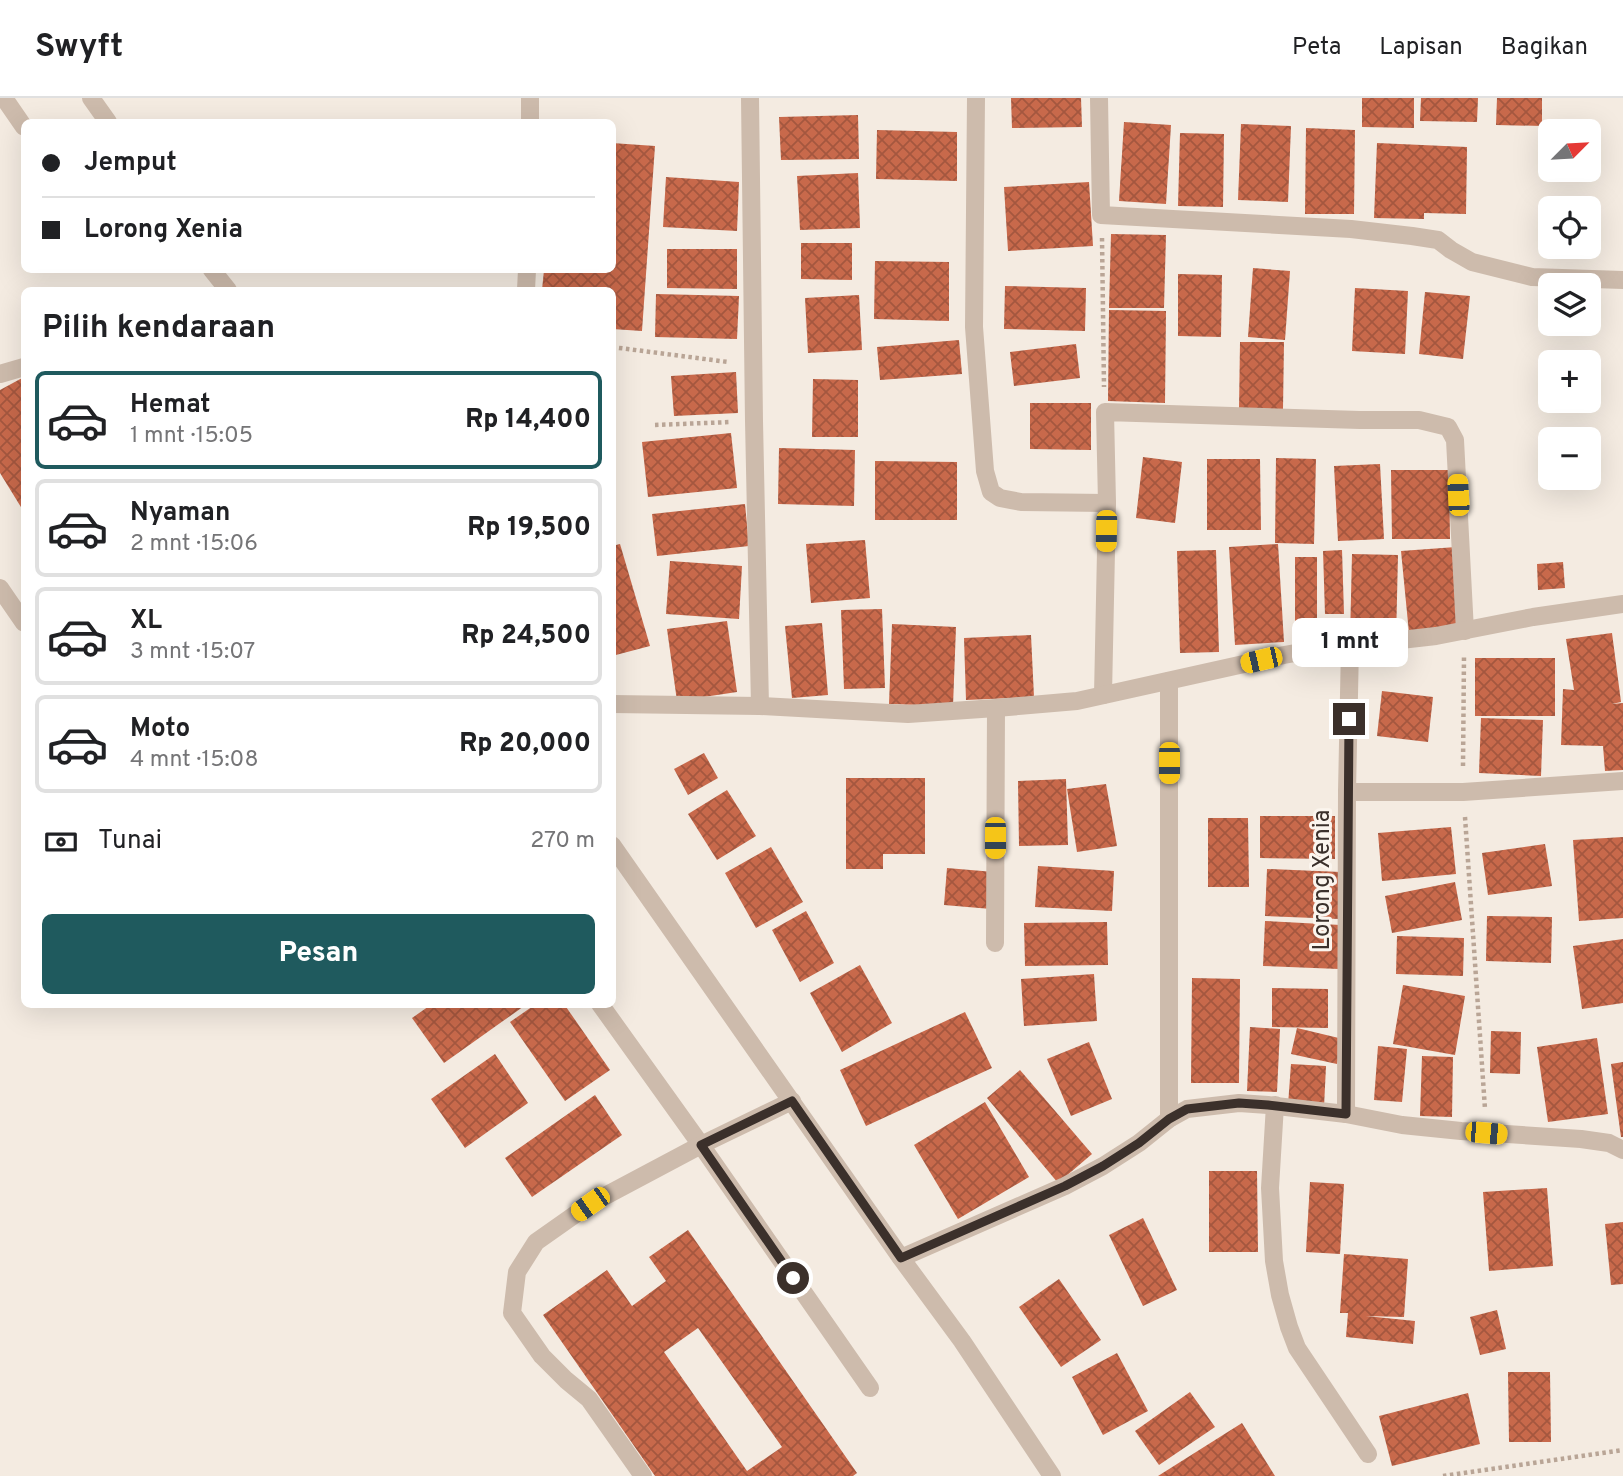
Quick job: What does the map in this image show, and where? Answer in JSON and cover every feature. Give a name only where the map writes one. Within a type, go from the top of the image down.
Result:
[{"type":"street","points":[[4,98],[21,123]]},
{"type":"street","points":[[91,98],[106,119]]},
{"type":"street","points":[[530,98],[530,119]]},
{"type":"street","points":[[750,98],[760,706]]},
{"type":"street","points":[[976,98],[974,327],[985,471],[990,492],[1000,498],[1021,502],[1107,503]]},
{"type":"street","points":[[1099,98],[1101,215],[1351,229],[1412,236],[1438,240],[1472,262],[1531,277],[1623,280]]},
{"type":"street","points":[[214,273],[226,287]]},
{"type":"street","points":[[0,374],[21,368]]},
{"type":"street","points":[[1103,695],[1107,503],[1105,412],[1419,420],[1448,427],[1455,440],[1465,631]]},
{"type":"street","points":[[0,588],[21,619]]},
{"type":"street","points":[[616,705],[760,706],[908,713],[1077,701],[1284,655],[1436,636],[1533,617],[1623,604]]},
{"type":"street","name":"Lorong Xenia","points":[[1346,1114],[1350,646]]},
{"type":"street","points":[[1169,681],[1169,1119]]},
{"type":"street","points":[[995,943],[996,708]]},
{"type":"street","points":[[1347,792],[1463,792],[1623,781]]},
{"type":"street","points":[[616,851],[962,1341],[1052,1476]]},
{"type":"street","points":[[603,1008],[870,1388]]},
{"type":"street","points":[[643,1476],[589,1399],[542,1356],[512,1313],[517,1272],[536,1242],[590,1204],[701,1145],[792,1101]]},
{"type":"street","points":[[901,1258],[1065,1186],[1103,1166],[1187,1109],[1239,1103],[1275,1105],[1346,1114],[1402,1125],[1581,1139],[1609,1143],[1623,1150]]},
{"type":"street","points":[[1275,1105],[1270,1188],[1274,1261],[1280,1295],[1297,1348],[1368,1454]]},
{"type":"path","points":[[1101,215],[1105,412]]},
{"type":"path","points":[[616,348],[753,365]]},
{"type":"path","points":[[655,425],[754,421]]},
{"type":"path","points":[[1465,631],[1463,792],[1486,1133]]},
{"type":"path","points":[[1443,1476],[1623,1450]]},
{"type":"building","points":[[1011,98],[1081,98],[1082,127],[1012,128]]},
{"type":"building","points":[[1362,98],[1414,98],[1414,128],[1362,127]]},
{"type":"building","points":[[1421,98],[1478,98],[1477,122],[1420,121]]},
{"type":"building","points":[[1497,98],[1542,98],[1542,119],[1538,119],[1538,126],[1496,125]]},
{"type":"building","points":[[858,115],[859,159],[781,160],[779,117]]},
{"type":"building","points":[[1124,122],[1171,125],[1166,204],[1119,201]]},
{"type":"building","points":[[1241,124],[1291,126],[1288,202],[1238,200]]},
{"type":"building","points":[[1306,128],[1355,130],[1354,214],[1305,214]]},
{"type":"building","points":[[877,130],[957,132],[957,181],[876,179]]},
{"type":"building","points":[[1180,133],[1224,134],[1223,207],[1178,206]]},
{"type":"building","points":[[616,143],[655,146],[642,331],[616,329],[616,287],[542,287],[544,273],[616,273]]},
{"type":"building","points":[[1377,143],[1467,147],[1466,214],[1424,213],[1424,219],[1374,218]]},
{"type":"building","points":[[858,173],[860,228],[800,230],[797,176]]},
{"type":"building","points":[[666,177],[739,182],[737,231],[663,227]]},
{"type":"building","points":[[1089,182],[1093,246],[1008,251],[1004,187]]},
{"type":"building","points":[[1111,234],[1166,235],[1164,308],[1109,308]]},
{"type":"building","points":[[801,243],[852,243],[852,280],[801,279]]},
{"type":"building","points":[[667,249],[737,249],[737,289],[667,288]]},
{"type":"building","points":[[875,261],[949,262],[949,321],[874,319]]},
{"type":"building","points":[[1253,268],[1290,271],[1285,340],[1248,337]]},
{"type":"building","points":[[1178,274],[1222,275],[1221,337],[1178,336]]},
{"type":"building","points":[[1005,286],[1086,288],[1085,331],[1004,329]]},
{"type":"building","points":[[1355,288],[1408,291],[1405,354],[1352,351]]},
{"type":"building","points":[[1425,292],[1470,296],[1463,359],[1419,354]]},
{"type":"building","points":[[656,294],[739,296],[737,339],[655,337]]},
{"type":"building","points":[[859,295],[862,350],[808,353],[805,298]]},
{"type":"building","points":[[1109,310],[1166,311],[1165,403],[1108,401]]},
{"type":"building","points":[[959,340],[962,374],[880,380],[877,347]]},
{"type":"building","points":[[1240,342],[1284,342],[1283,409],[1239,409]]},
{"type":"building","points":[[1076,344],[1080,378],[1014,386],[1010,352]]},
{"type":"building","points":[[736,372],[738,413],[674,416],[671,376]]},
{"type":"building","points":[[21,379],[21,507],[0,473],[0,390]]},
{"type":"building","points":[[813,379],[858,380],[858,437],[812,437]]},
{"type":"building","points":[[1030,403],[1091,403],[1091,450],[1030,449]]},
{"type":"building","points":[[731,433],[737,488],[648,497],[642,442]]},
{"type":"building","points":[[779,448],[855,450],[854,506],[778,504]]},
{"type":"building","points":[[1143,457],[1182,462],[1175,523],[1136,518]]},
{"type":"building","points":[[1276,458],[1316,459],[1314,544],[1275,543]]},
{"type":"building","points":[[1207,459],[1260,459],[1261,530],[1207,530]]},
{"type":"building","points":[[875,461],[957,462],[957,520],[875,520]]},
{"type":"building","points":[[1380,464],[1384,539],[1338,541],[1334,466]]},
{"type":"building","points":[[1391,470],[1449,470],[1450,539],[1392,539]]},
{"type":"building","points":[[745,504],[749,546],[657,556],[652,514]]},
{"type":"building","points":[[865,540],[870,598],[811,603],[806,544]]},
{"type":"building","points":[[620,544],[650,646],[616,655],[616,545]]},
{"type":"building","points":[[1278,544],[1284,642],[1235,645],[1229,547]]},
{"type":"building","points":[[1456,547],[1463,628],[1409,633],[1401,551]]},
{"type":"building","points":[[1216,550],[1219,652],[1180,653],[1177,551]]},
{"type":"building","points":[[1342,550],[1344,614],[1325,614],[1323,551]]},
{"type":"building","points":[[1352,554],[1398,555],[1396,640],[1350,639]]},
{"type":"building","points":[[1295,557],[1317,557],[1317,639],[1295,638]]},
{"type":"building","points":[[670,561],[742,566],[739,619],[666,614]]},
{"type":"building","points":[[1563,562],[1565,588],[1538,590],[1537,564]]},
{"type":"building","points":[[882,609],[885,688],[844,689],[841,610]]},
{"type":"building","points":[[727,621],[737,692],[677,701],[667,629]]},
{"type":"building","points":[[822,623],[828,695],[792,698],[785,626]]},
{"type":"building","points":[[892,624],[956,627],[953,706],[889,704]]},
{"type":"building","points":[[1612,633],[1621,702],[1612,704],[1623,703],[1623,770],[1605,771],[1603,746],[1561,745],[1563,689],[1574,690],[1566,639]]},
{"type":"building","points":[[1031,635],[1034,697],[966,700],[964,638]]},
{"type":"building","points":[[1475,658],[1555,658],[1555,716],[1475,716]]},
{"type":"building","points":[[1382,691],[1433,697],[1428,742],[1377,736]]},
{"type":"building","points":[[1481,718],[1543,720],[1541,776],[1479,773]]},
{"type":"building","points":[[704,753],[718,778],[688,795],[674,769]]},
{"type":"building","points":[[846,778],[925,778],[925,854],[883,854],[883,869],[846,869]]},
{"type":"building","points":[[1066,779],[1068,845],[1019,846],[1018,781]]},
{"type":"building","points":[[1106,784],[1117,846],[1077,852],[1067,789]]},
{"type":"building","points":[[727,790],[756,836],[717,860],[688,814]]},
{"type":"building","points":[[1260,816],[1335,816],[1335,859],[1260,858]]},
{"type":"building","points":[[1208,818],[1248,818],[1249,887],[1208,887]]},
{"type":"building","points":[[1451,827],[1456,874],[1382,881],[1378,833]]},
{"type":"building","points":[[1623,837],[1623,918],[1579,921],[1573,840]]},
{"type":"building","points":[[1545,844],[1552,886],[1488,895],[1482,853]]},
{"type":"building","points":[[771,847],[803,902],[756,928],[725,873]]},
{"type":"building","points":[[1038,866],[1114,871],[1112,911],[1035,907]]},
{"type":"building","points":[[947,868],[994,872],[991,909],[944,905]]},
{"type":"building","points":[[1267,869],[1341,872],[1339,919],[1265,916]]},
{"type":"building","points":[[1455,882],[1462,920],[1392,933],[1385,896]]},
{"type":"building","points":[[806,911],[834,963],[800,982],[772,930]]},
{"type":"building","points":[[1487,916],[1552,917],[1551,963],[1486,961]]},
{"type":"building","points":[[1265,921],[1341,925],[1339,969],[1263,966]]},
{"type":"building","points":[[1107,922],[1108,965],[1025,966],[1024,923]]},
{"type":"building","points":[[1397,936],[1464,938],[1463,976],[1396,974]]},
{"type":"building","points":[[1623,939],[1623,1003],[1582,1009],[1573,946]]},
{"type":"building","points":[[860,965],[892,1023],[842,1052],[810,993]]},
{"type":"building","points":[[1094,974],[1097,1021],[1024,1026],[1021,979]]},
{"type":"building","points":[[1192,978],[1240,979],[1239,1083],[1191,1083]]},
{"type":"building","points":[[1403,985],[1465,996],[1455,1055],[1393,1044]]},
{"type":"building","points":[[1272,988],[1328,989],[1328,1028],[1272,1027]]},
{"type":"building","points":[[426,1008],[521,1008],[444,1063],[412,1018]]},
{"type":"building","points":[[530,1008],[567,1008],[610,1070],[565,1101],[510,1022]]},
{"type":"building","points":[[965,1012],[992,1068],[866,1126],[840,1070]]},
{"type":"building","points":[[1250,1027],[1280,1029],[1277,1092],[1247,1091]]},
{"type":"building","points":[[1297,1028],[1343,1039],[1337,1064],[1291,1054]]},
{"type":"building","points":[[1491,1031],[1521,1032],[1520,1074],[1490,1073]]},
{"type":"building","points":[[1597,1038],[1608,1114],[1548,1122],[1537,1047]]},
{"type":"building","points":[[1089,1042],[1112,1099],[1071,1116],[1047,1059]]},
{"type":"building","points":[[1378,1046],[1407,1049],[1402,1102],[1374,1100]]},
{"type":"building","points":[[495,1054],[528,1103],[465,1148],[431,1099]]},
{"type":"building","points":[[1422,1056],[1453,1057],[1452,1117],[1420,1116]]},
{"type":"building","points":[[1623,1062],[1623,1137],[1621,1137],[1611,1064]]},
{"type":"building","points":[[1291,1064],[1326,1066],[1324,1107],[1288,1105]]},
{"type":"building","points":[[1020,1070],[1092,1154],[1058,1183],[987,1098]]},
{"type":"building","points":[[595,1095],[622,1135],[532,1197],[505,1158]]},
{"type":"building","points":[[985,1102],[1029,1177],[958,1219],[914,1145]]},
{"type":"building","points":[[1209,1171],[1257,1171],[1258,1252],[1209,1252]]},
{"type":"building","points":[[1310,1182],[1344,1184],[1340,1254],[1306,1252]]},
{"type":"building","points":[[1547,1188],[1553,1266],[1489,1271],[1483,1192]]},
{"type":"building","points":[[1143,1218],[1177,1290],[1143,1306],[1109,1235]]},
{"type":"building","points":[[1623,1222],[1623,1284],[1611,1285],[1605,1224]]},
{"type":"building","points":[[688,1230],[857,1473],[853,1476],[655,1476],[543,1315],[607,1270],[632,1306],[666,1281],[649,1257]],"holes":[[[698,1328],[782,1447],[747,1471],[664,1352]]]},
{"type":"building","points":[[1344,1254],[1408,1259],[1404,1317],[1366,1316],[1415,1321],[1413,1344],[1346,1337],[1348,1313],[1340,1313]]},
{"type":"building","points":[[1059,1279],[1101,1340],[1061,1367],[1019,1307]]},
{"type":"building","points":[[1497,1310],[1506,1349],[1480,1355],[1470,1317]]},
{"type":"building","points":[[1117,1353],[1148,1411],[1103,1435],[1072,1377]]},
{"type":"building","points":[[1508,1372],[1550,1372],[1551,1442],[1509,1442]]},
{"type":"building","points":[[1190,1392],[1215,1427],[1159,1465],[1135,1431]]},
{"type":"building","points":[[1468,1393],[1480,1444],[1392,1466],[1379,1416]]},
{"type":"building","points":[[1242,1423],[1275,1476],[1158,1476]]},
{"type":"route","points":[[793,1278],[701,1145],[792,1101],[901,1258],[1065,1186],[1103,1166],[1187,1109],[1239,1103],[1346,1114],[1349,719]]}]
